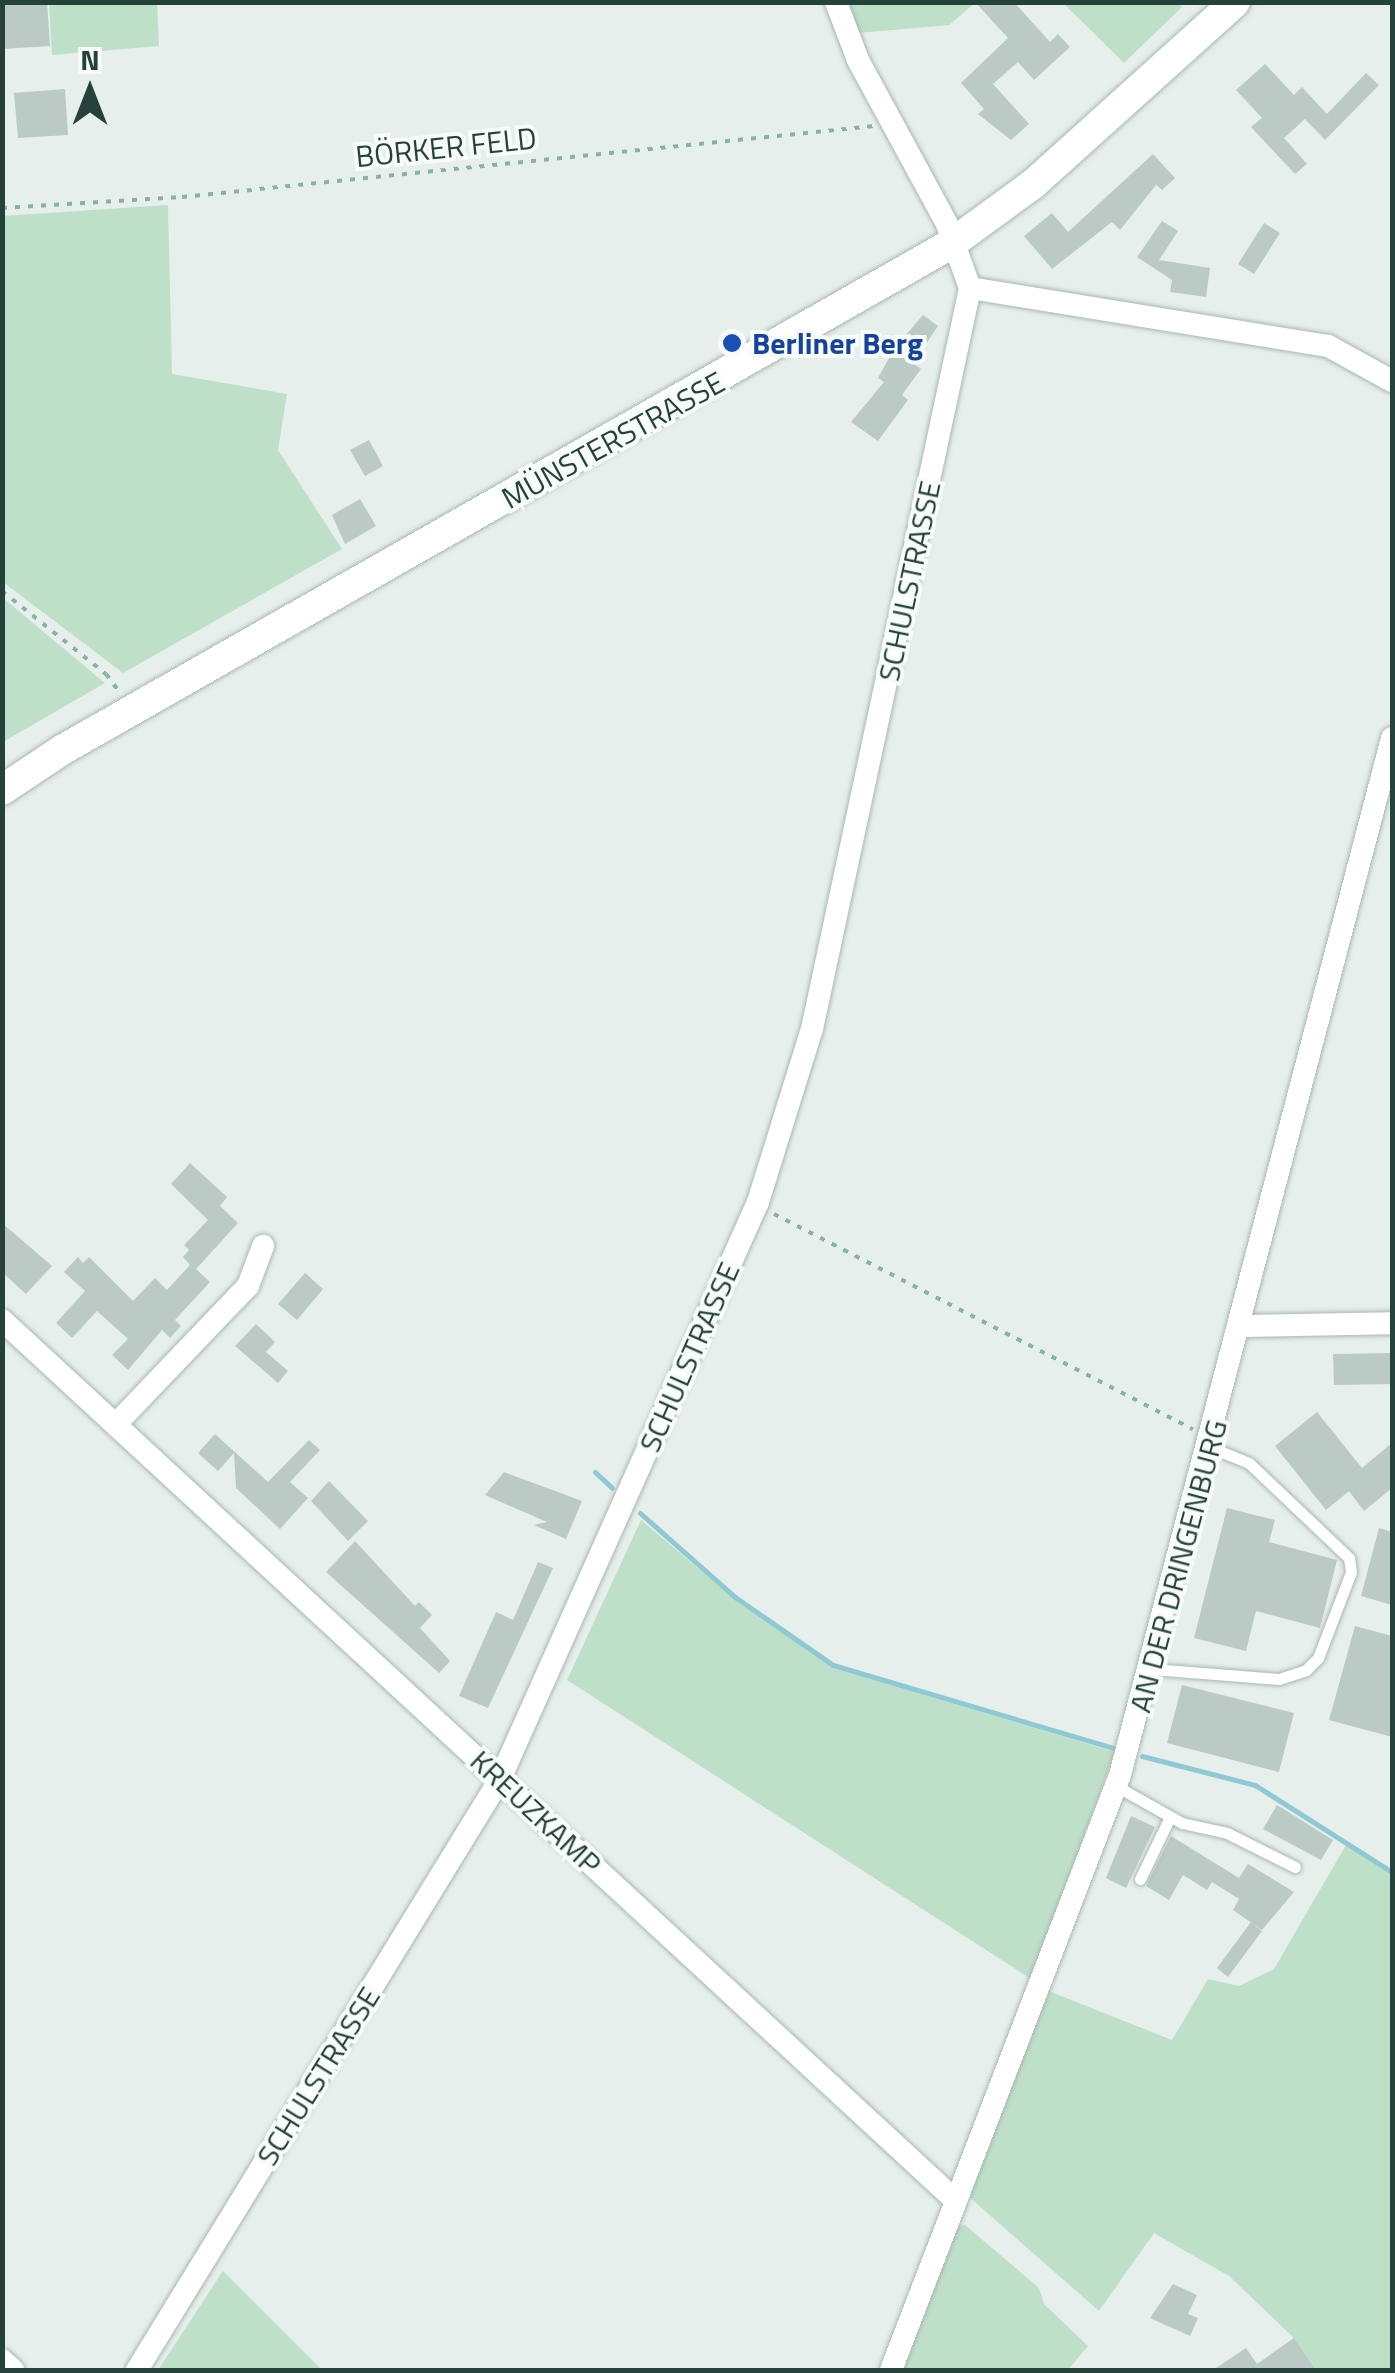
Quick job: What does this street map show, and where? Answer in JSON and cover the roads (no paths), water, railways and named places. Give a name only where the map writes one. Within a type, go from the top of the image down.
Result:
[{"type":"main road","name":"MÜNSTERSTRASSE","points":[[2,790],[123,697],[952,244],[1032,186],[1235,2]]},
{"type":"street","points":[[836,2],[858,60],[893,118],[947,224],[970,288],[1328,346],[1392,381]]},
{"type":"street","name":"SCHULSTRASSE","points":[[137,2370],[500,1779],[758,1202],[812,1028],[970,288]]},
{"type":"street","name":"AN DER DRINGENBURG","points":[[891,2370],[1116,1786],[1152,1668],[1392,738]]},
{"type":"street","points":[[117,1423],[248,1286],[263,1246]]},
{"type":"street","name":"KREUZKAMP","points":[[2,1320],[955,2200]]},
{"type":"street","points":[[1240,1326],[1392,1323]]},
{"type":"street","points":[[2,2360],[14,2370]]},
{"type":"lane","points":[[1152,1668],[1279,1679],[1306,1670],[1318,1658],[1351,1572],[1350,1558],[1249,1463],[1211,1443]]},
{"type":"lane","points":[[1116,1786],[1170,1817],[1228,1833],[1295,1867]]},
{"type":"lane","points":[[1140,1879],[1170,1817]]},
{"type":"waterway","points":[[595,1472],[612,1488]]},
{"type":"waterway","points":[[640,1513],[735,1597],[833,1665],[1114,1748]]},
{"type":"waterway","points":[[1142,1756],[1255,1785],[1392,1872]]},
{"type":"place","name":"Berliner Berg","points":[[732,343]]}]
